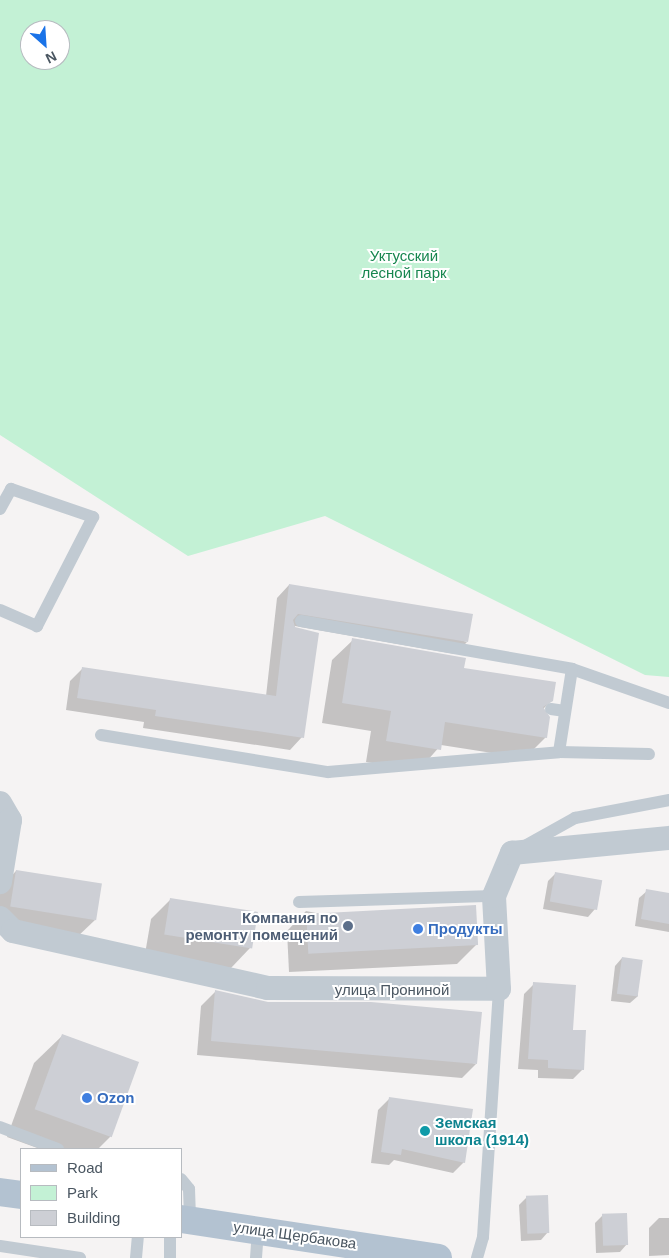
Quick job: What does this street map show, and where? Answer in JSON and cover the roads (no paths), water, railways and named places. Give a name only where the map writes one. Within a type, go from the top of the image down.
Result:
[{"type":"main road","points":[[0,1192],[20,1195]]},
{"type":"main road","name":"улица Щербакова","points":[[182,1226],[257,1245],[400,1249],[438,1258]]},
{"type":"street","points":[[0,803],[10,820],[0,882]]},
{"type":"street","points":[[499,989],[494,896],[512,853],[669,838]]},
{"type":"street","name":"улица Прониной","points":[[0,918],[13,931],[268,988],[499,989]]},
{"type":"lane","points":[[0,509],[11,489],[94,517],[37,626],[0,610]]},
{"type":"lane","points":[[301,621],[572,669],[669,703]]},
{"type":"lane","points":[[559,752],[572,669]]},
{"type":"lane","points":[[552,709],[565,711]]},
{"type":"lane","points":[[101,735],[328,772],[559,752],[649,754]]},
{"type":"lane","points":[[512,853],[575,818],[669,800]]},
{"type":"lane","points":[[299,902],[494,896]]},
{"type":"lane","points":[[477,1258],[483,1237],[499,989]]},
{"type":"lane","points":[[0,1127],[55,1148]]},
{"type":"lane","points":[[182,1180],[189,1189],[182,1217]]},
{"type":"lane","points":[[136,1258],[138,1238]]},
{"type":"lane","points":[[170,1258],[176,1238]]},
{"type":"lane","points":[[0,1246],[80,1258]]},
{"type":"place","name":"Компания по ремонту помещений","points":[[348,926]]},
{"type":"place","name":"Продукты","points":[[418,929]]},
{"type":"place","name":"Ozon","points":[[87,1098]]},
{"type":"place","name":"Земская школа (1914)","points":[[425,1131]]},
{"type":"park label","name":"Уктусский лесной парк","points":[[404,264]]}]
